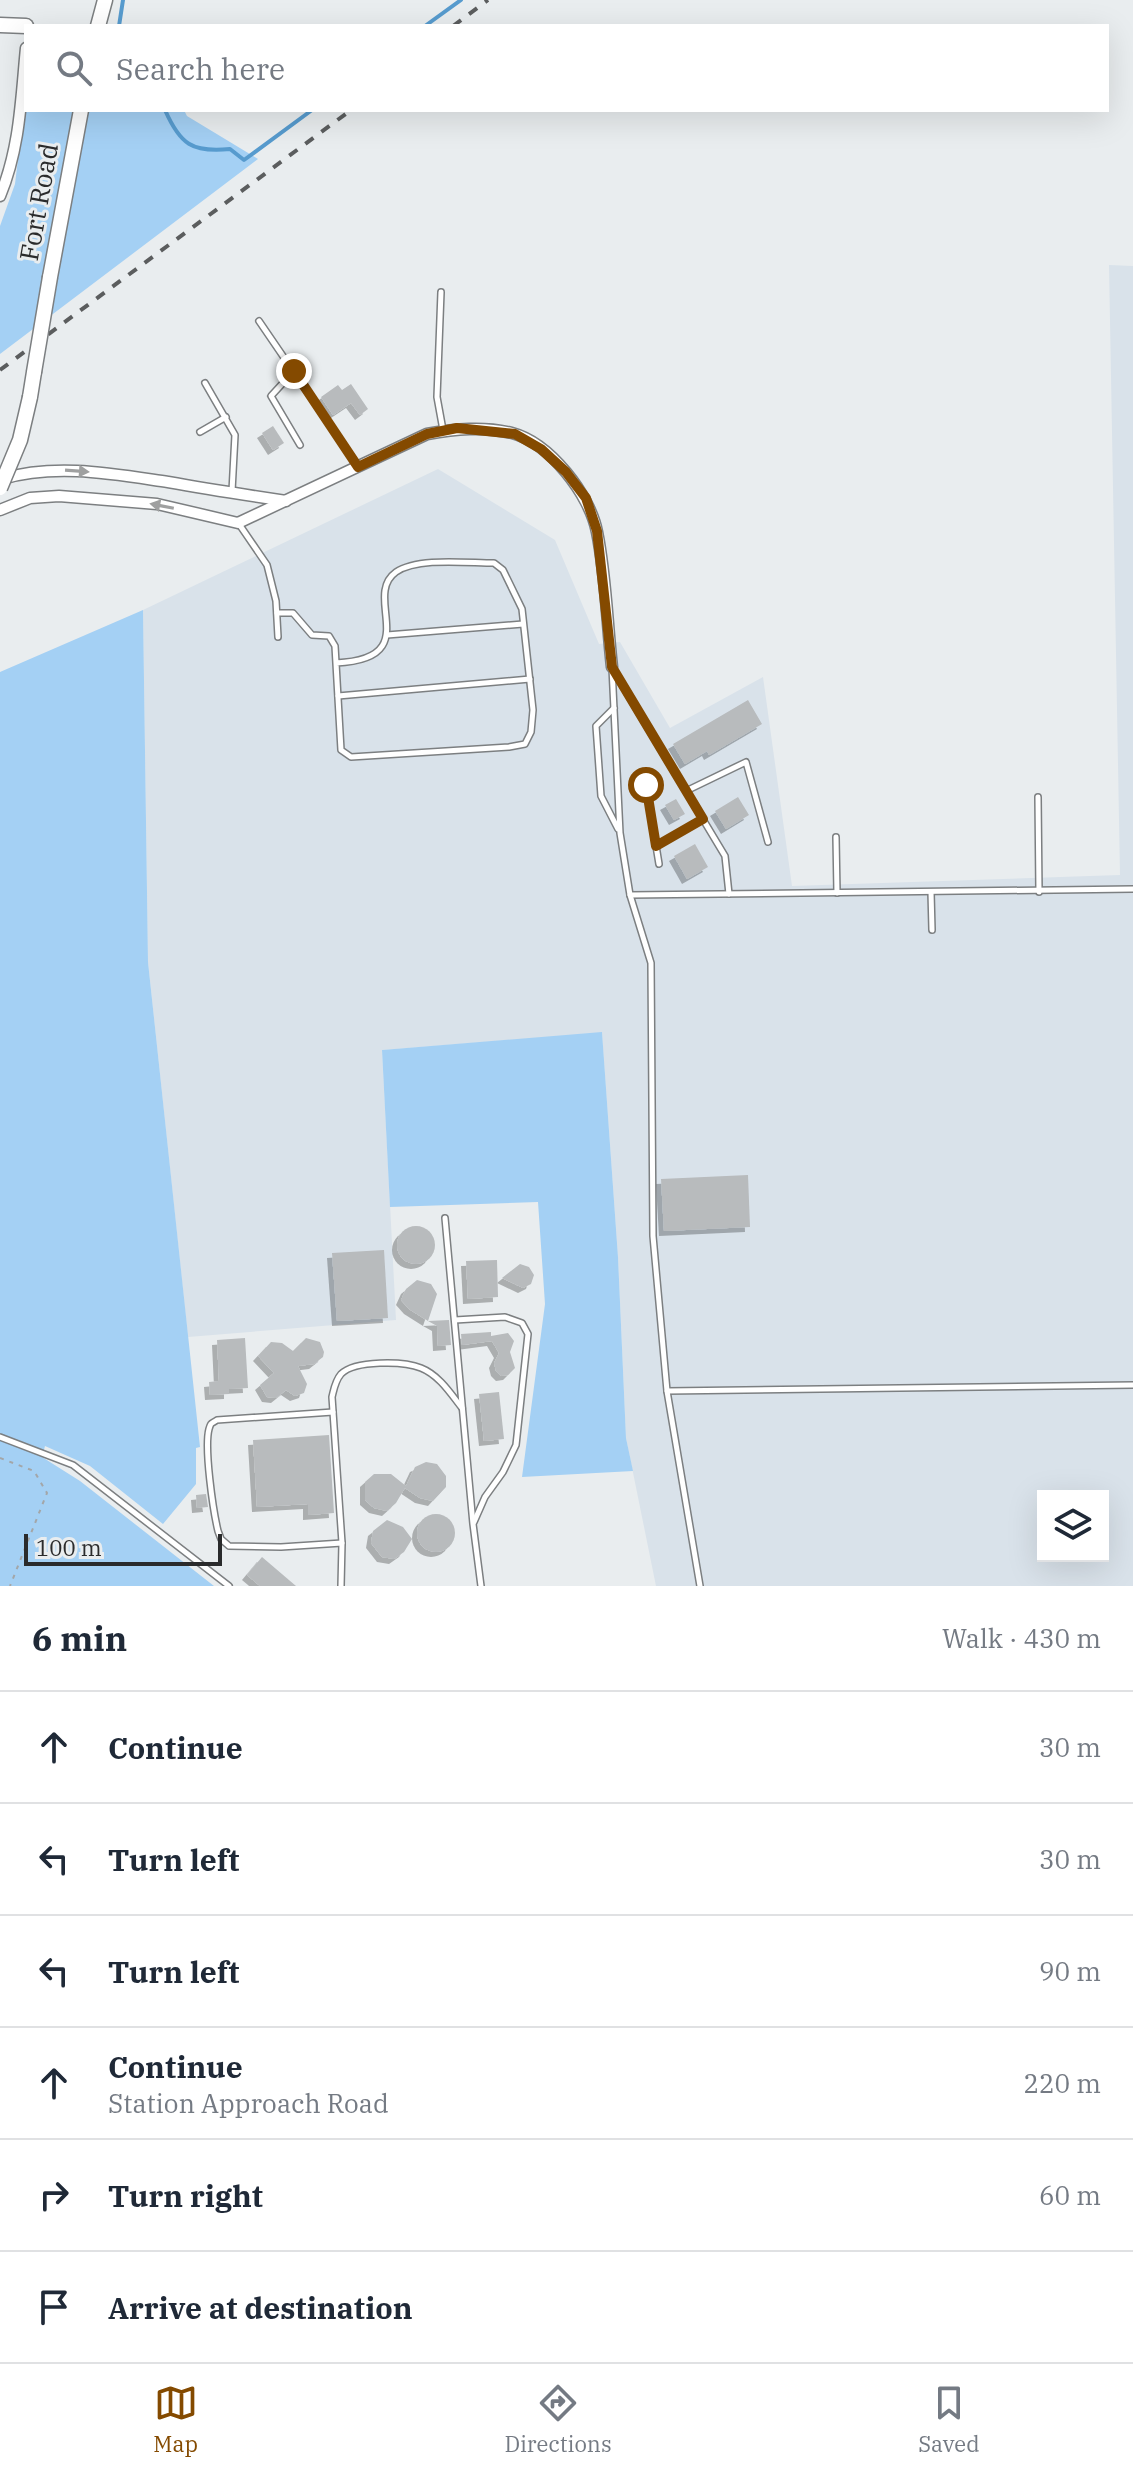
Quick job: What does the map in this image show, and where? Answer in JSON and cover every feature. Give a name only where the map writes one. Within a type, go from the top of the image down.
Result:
[{"type":"street","points":[[99,24],[105,0]]},
{"type":"street","points":[[0,25],[24,26]]},
{"type":"street","points":[[0,196],[18,138],[24,70]]},
{"type":"street","name":"Fort Road","points":[[0,488],[20,440],[30,397],[81,112]]},
{"type":"street","points":[[0,510],[36,497],[59,496],[157,504],[238,523],[427,434],[457,428],[515,434],[541,449],[566,472],[586,498],[597,531],[612,667]]},
{"type":"street","points":[[0,480],[22,473],[68,470],[128,476],[286,501]]},
{"type":"lane","points":[[441,292],[437,397],[444,431]]},
{"type":"lane","points":[[259,321],[358,467]]},
{"type":"lane","points":[[294,371],[271,396],[300,445]]},
{"type":"lane","points":[[205,383],[236,440],[231,492]]},
{"type":"lane","points":[[200,432],[226,417]]},
{"type":"lane","points":[[238,523],[267,565],[277,613],[278,637]]},
{"type":"lane","points":[[277,613],[293,613],[312,635],[329,636],[335,646],[341,750],[351,757],[509,747],[525,744],[531,732],[533,710],[522,609],[503,570],[494,563],[414,564],[397,571],[388,580],[385,596],[387,635],[376,654],[360,662],[336,663]]},
{"type":"lane","points":[[387,635],[523,624]]},
{"type":"lane","points":[[612,667],[620,833],[630,895],[651,963],[653,1236],[667,1391],[700,1586]]},
{"type":"lane","points":[[612,667],[725,856],[729,894]]},
{"type":"lane","points":[[338,696],[530,679]]},
{"type":"lane","points":[[614,708],[596,726],[601,796],[620,833]]},
{"type":"lane","points":[[686,791],[746,762],[768,842]]},
{"type":"lane","points":[[646,785],[659,864]]},
{"type":"lane","points":[[1038,797],[1039,892]]},
{"type":"lane","points":[[656,846],[703,819]]},
{"type":"lane","points":[[836,837],[837,893]]},
{"type":"lane","points":[[630,895],[1133,889]]},
{"type":"lane","points":[[931,892],[932,930]]},
{"type":"lane","points":[[445,1218],[481,1586]]},
{"type":"lane","points":[[455,1320],[505,1317],[522,1323],[528,1334],[516,1445],[473,1524]]},
{"type":"lane","points":[[341,1586],[342,1543],[333,1412],[335,1382],[344,1371],[362,1366],[400,1363],[423,1368],[443,1384],[463,1410]]},
{"type":"lane","points":[[667,1391],[1133,1385]]},
{"type":"lane","points":[[333,1412],[217,1420],[211,1424],[208,1433],[210,1463],[215,1517],[221,1539],[229,1546],[342,1543]]},
{"type":"lane","points":[[0,1437],[73,1465],[229,1586]]},
{"type":"path","points":[[0,1458],[34,1471],[47,1493],[10,1586]]},
{"type":"shaded area","points":[[24,109],[24,112],[185,112],[258,159],[0,354],[0,226],[15,184]]},
{"type":"shaded area","points":[[1109,265],[1133,266],[1133,1586],[656,1586],[626,1438],[618,1257],[602,1033],[382,1050],[396,1320],[188,1337],[148,962],[143,610],[438,469],[555,540],[599,644],[620,642],[670,728],[763,677],[792,886],[1120,875]]},
{"type":"shaded area","points":[[143,610],[148,962],[200,1447],[196,1448],[196,1484],[163,1524],[90,1466],[45,1446],[42,1457],[80,1481],[214,1586],[0,1586],[0,672]]},
{"type":"shaded area","points":[[602,1032],[618,1257],[626,1438],[633,1471],[522,1477],[545,1304],[538,1202],[390,1207],[382,1050]]},
{"type":"building","points":[[351,384],[368,409],[360,415],[351,403],[333,415],[321,397],[338,385],[342,390]]},
{"type":"building","points":[[273,426],[284,443],[273,450],[262,433]]},
{"type":"building","points":[[748,700],[762,724],[709,755],[707,751],[685,764],[673,744]]},
{"type":"building","points":[[738,797],[749,815],[726,829],[715,811]]},
{"type":"building","points":[[676,799],[685,814],[674,820],[665,805]]},
{"type":"building","points":[[695,844],[708,867],[687,879],[674,856]]},
{"type":"building","points":[[748,1175],[750,1227],[664,1231],[661,1179]]},
{"type":"building","points":[[416,1226],[429,1232],[435,1245],[429,1258],[416,1264],[403,1258],[397,1245],[403,1232]]},
{"type":"building","points":[[384,1250],[388,1318],[337,1321],[332,1253]]},
{"type":"building","points":[[497,1260],[498,1297],[468,1299],[466,1261]]},
{"type":"building","points":[[520,1264],[529,1267],[534,1275],[531,1284],[523,1288],[502,1278]]},
{"type":"building","points":[[417,1280],[431,1284],[437,1294],[428,1321],[401,1300],[406,1289]]},
{"type":"building","points":[[449,1320],[451,1345],[438,1346],[437,1326],[428,1321]]},
{"type":"building","points":[[491,1332],[491,1336],[508,1333],[514,1341],[510,1352],[515,1368],[508,1375],[501,1376],[496,1371],[494,1363],[499,1353],[492,1341],[462,1345],[461,1334]]},
{"type":"building","points":[[245,1338],[248,1388],[229,1389],[229,1394],[210,1395],[209,1382],[219,1381],[217,1340]]},
{"type":"building","points":[[306,1338],[320,1342],[324,1352],[323,1357],[314,1364],[298,1366],[307,1384],[304,1393],[295,1396],[286,1390],[276,1398],[267,1397],[260,1385],[274,1373],[258,1356],[271,1342],[282,1343],[293,1351]]},
{"type":"building","points":[[499,1392],[504,1439],[484,1441],[479,1394]]},
{"type":"building","points":[[329,1435],[334,1513],[308,1515],[308,1504],[257,1507],[253,1440]]},
{"type":"building","points":[[426,1462],[437,1464],[446,1476],[446,1487],[433,1501],[420,1498],[405,1488],[415,1467]]},
{"type":"building","points":[[374,1474],[391,1474],[406,1486],[387,1511],[374,1508],[365,1500],[365,1482]]},
{"type":"building","points":[[206,1494],[208,1507],[197,1508],[196,1495]]},
{"type":"building","points":[[436,1514],[449,1520],[455,1533],[449,1546],[436,1552],[423,1546],[417,1533],[423,1520]]},
{"type":"building","points":[[387,1520],[403,1527],[412,1539],[404,1552],[394,1559],[382,1557],[371,1543],[373,1531]]},
{"type":"building","points":[[262,1557],[296,1586],[260,1586],[247,1575]]},
{"type":"waterway","points":[[119,24],[123,0]]},
{"type":"waterway","points":[[428,24],[461,0]]},
{"type":"waterway","points":[[166,112],[176,131],[189,144],[206,149],[230,149],[244,160],[309,112]]},
{"type":"railway","points":[[456,24],[488,0]]},
{"type":"railway","points":[[0,370],[348,112]]},
{"type":"route","points":[[294,371],[358,467],[427,434],[457,428],[515,434],[541,449],[566,472],[586,498],[597,531],[612,667],[703,819],[656,846],[646,785]]}]
